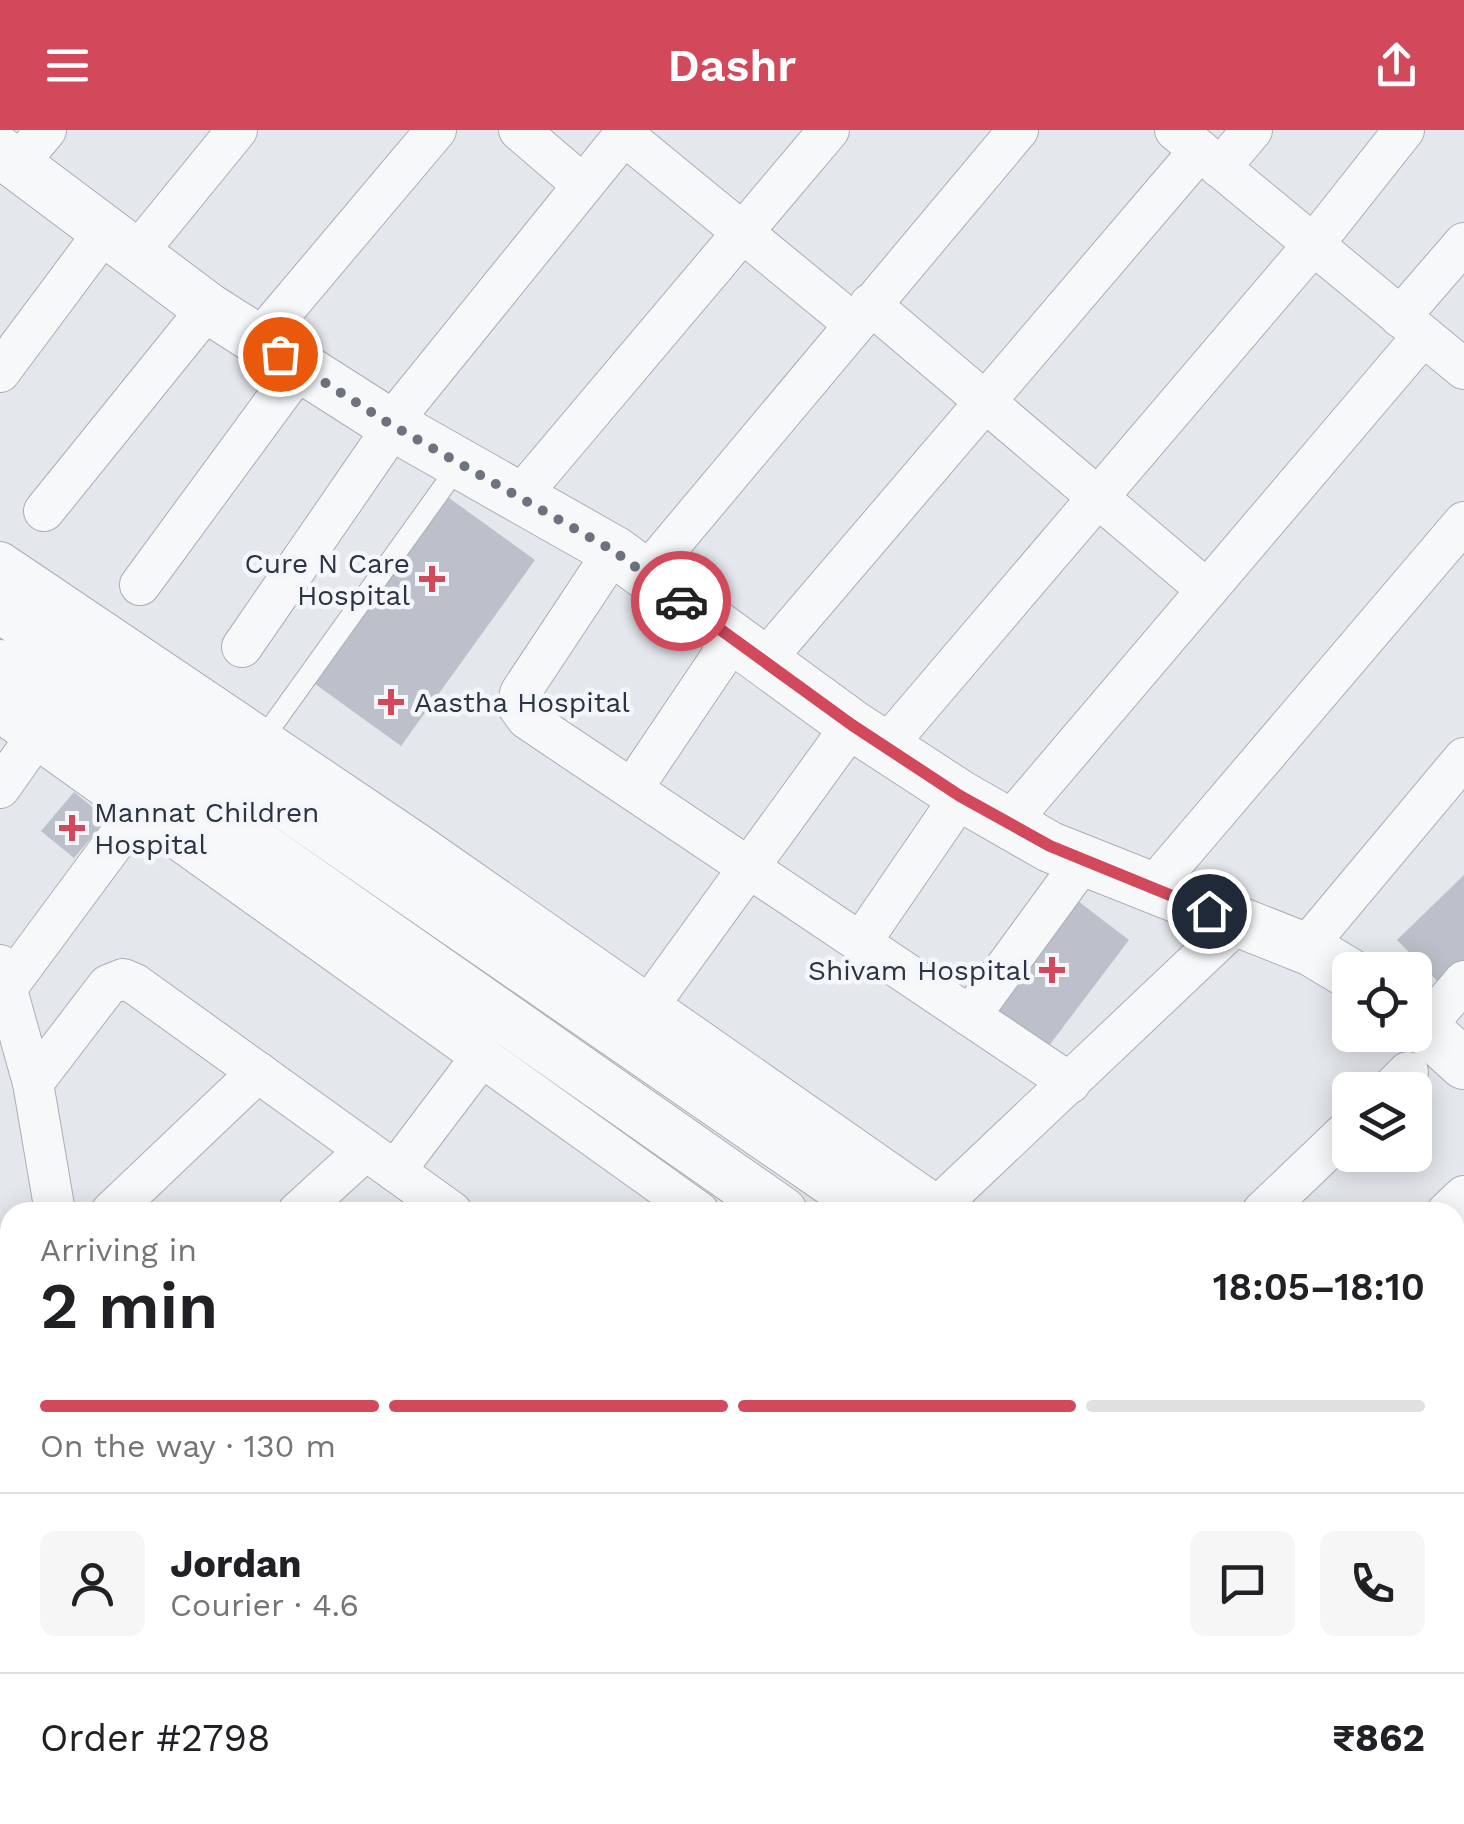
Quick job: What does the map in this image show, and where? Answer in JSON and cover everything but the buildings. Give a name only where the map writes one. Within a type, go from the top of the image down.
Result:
[{"type":"street","points":[[0,372],[120,242],[237,130]]},
{"type":"street","points":[[258,340],[436,130]]},
{"type":"street","points":[[519,130],[583,186]]},
{"type":"street","points":[[520,496],[828,130]]},
{"type":"street","points":[[1018,130],[862,313],[630,563],[520,693],[519,708],[527,719],[1070,1082]]},
{"type":"street","points":[[632,789],[748,651],[985,402],[1198,149],[1252,130]]},
{"type":"street","points":[[637,1022],[749,868],[869,735],[1098,497],[1313,245],[1404,130]]},
{"type":"street","points":[[242,647],[392,425],[626,132],[743,232],[985,402],[1207,590]]},
{"type":"street","points":[[21,149],[120,242],[208,308],[392,425],[630,563],[748,651],[960,796],[1084,860],[1305,948],[1332,964]]},
{"type":"street","points":[[1198,149],[1464,369]]},
{"type":"street","points":[[1008,824],[1207,590],[1412,326],[1464,243]]},
{"type":"street","points":[[44,511],[208,308]]},
{"type":"street","points":[[140,585],[300,367]]},
{"type":"street","points":[[1152,888],[1464,522]]},
{"type":"street","points":[[0,562],[262,740],[637,1022],[863,1202]]},
{"type":"street","points":[[0,607],[637,1022],[922,1202]]},
{"type":"street","points":[[0,665],[768,1202]]},
{"type":"street","points":[[0,712],[684,1202]]},
{"type":"street","points":[[0,788],[36,737]]},
{"type":"street","points":[[1305,948],[1464,758]]},
{"type":"street","points":[[861,942],[960,796]]},
{"type":"street","points":[[53,1202],[32,1084],[2,983],[139,810]]},
{"type":"street","points":[[970,1016],[1084,860]]},
{"type":"street","points":[[943,1202],[1237,923]]},
{"type":"street","points":[[32,1084],[108,984],[123,979],[136,984],[438,1202]]},
{"type":"street","points":[[1432,1023],[1464,982]]},
{"type":"street","points":[[1410,1052],[1464,1064]]},
{"type":"street","points":[[314,1202],[380,1160],[482,1056]]},
{"type":"street","points":[[122,1202],[258,1072]]},
{"type":"street","points":[[1272,1202],[1332,1145]]},
{"type":"lane","points":[[262,740],[460,463]]},
{"type":"way so far","points":[[280,354],[390,424],[614,551],[681,601]]},
{"type":"place","name":"Cure N Care Hospital","points":[[432,579]]},
{"type":"place","name":"Aastha Hospital","points":[[391,702]]},
{"type":"place","name":"Mannat Children Hospital","points":[[72,828]]},
{"type":"place","name":"Shivam Hospital","points":[[1052,970]]},
{"type":"route","points":[[681,601],[852,725],[960,796],[1050,846],[1209,911]]}]
